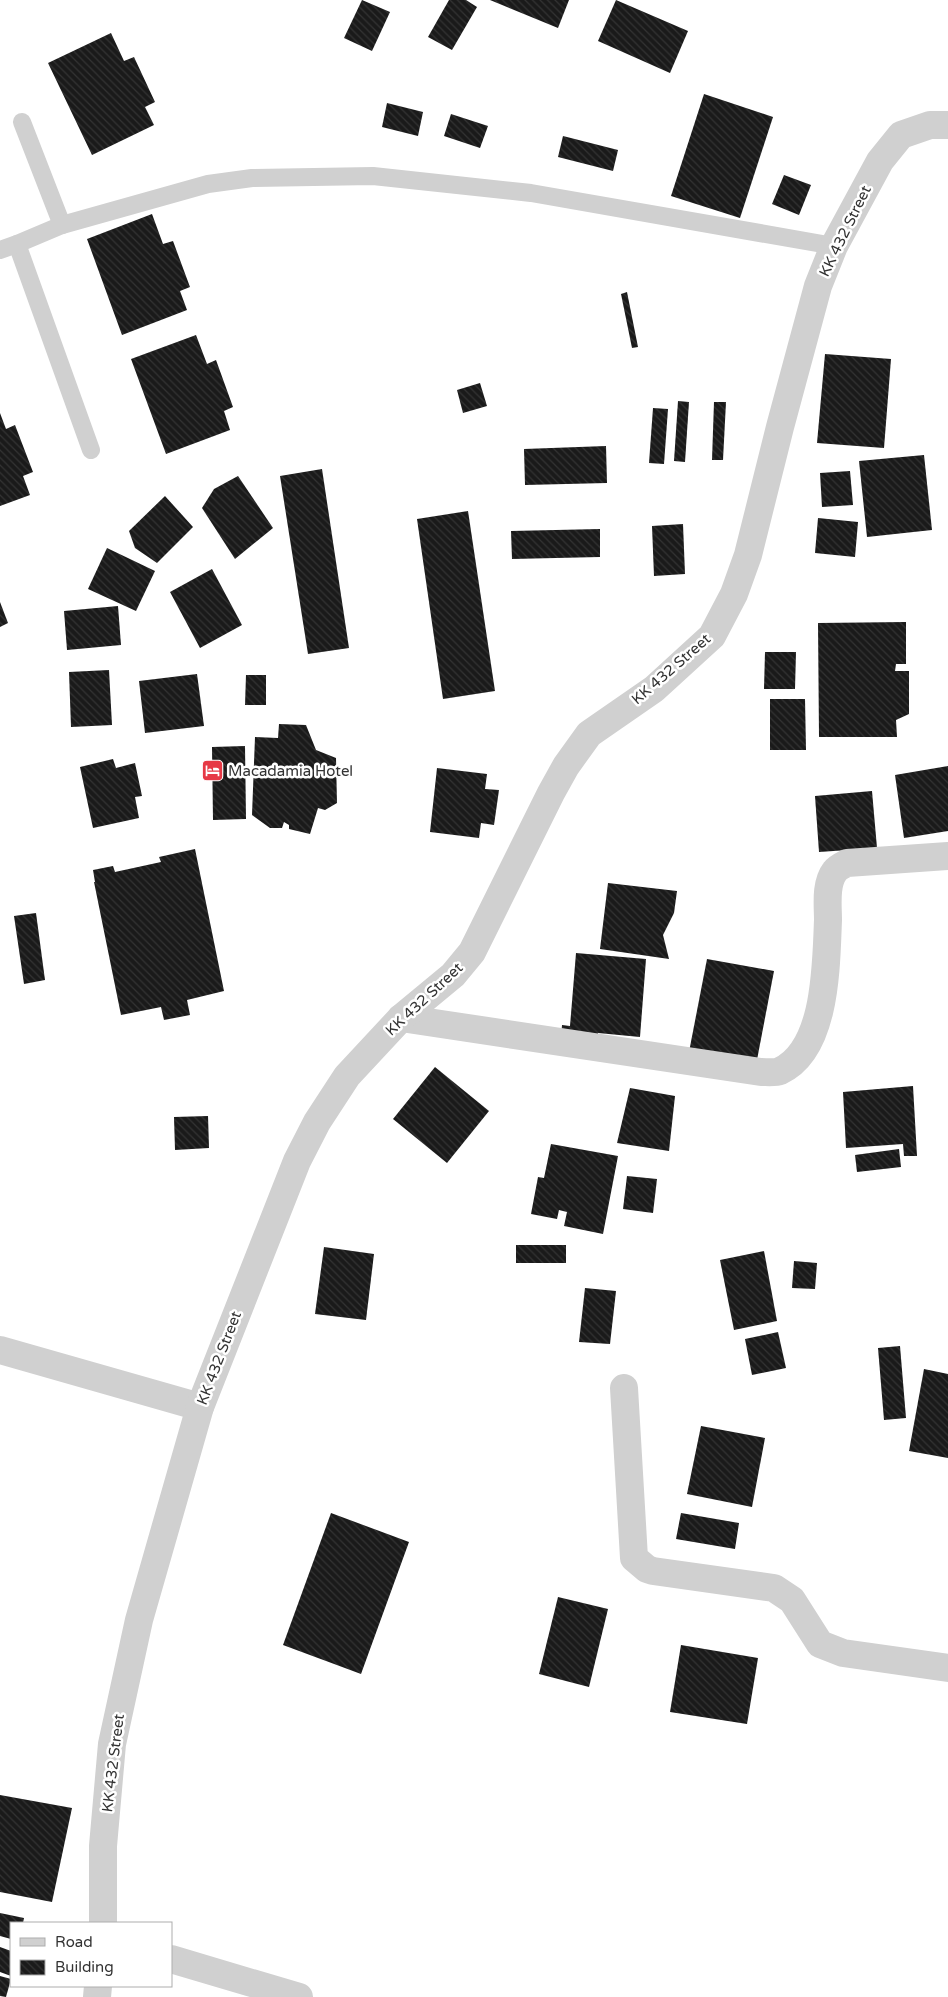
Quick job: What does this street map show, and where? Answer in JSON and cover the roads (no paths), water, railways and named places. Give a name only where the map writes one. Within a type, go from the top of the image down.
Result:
[{"type":"street","name":"KK 432 Street","points":[[103,1922],[103,1846],[112,1744],[139,1620],[200,1407],[297,1161],[317,1122],[347,1076],[401,1018],[453,975],[472,952],[551,793],[566,766],[590,734],[654,689],[712,636],[734,594],[748,555],[816,296],[834,246],[880,161],[901,135],[930,124],[948,126]]},
{"type":"street","points":[[401,1018],[751,1071],[778,1072],[793,1062],[809,1041],[821,1006],[827,947],[829,888],[835,871],[847,863],[948,856]]},
{"type":"street","points":[[0,1350],[200,1407]]},
{"type":"street","points":[[624,1388],[634,1558],[639,1563],[653,1571],[774,1588],[792,1600],[820,1644],[830,1649],[843,1653],[948,1668]]},
{"type":"street","points":[[172,1959],[300,1997]]},
{"type":"lane","points":[[22,122],[62,225]]},
{"type":"lane","points":[[0,250],[62,225],[208,184],[252,178],[373,176],[531,193],[834,246]]},
{"type":"lane","points":[[17,244],[91,450]]},
{"type":"place","name":"Macadamia Hotel","points":[[212,771]]}]
